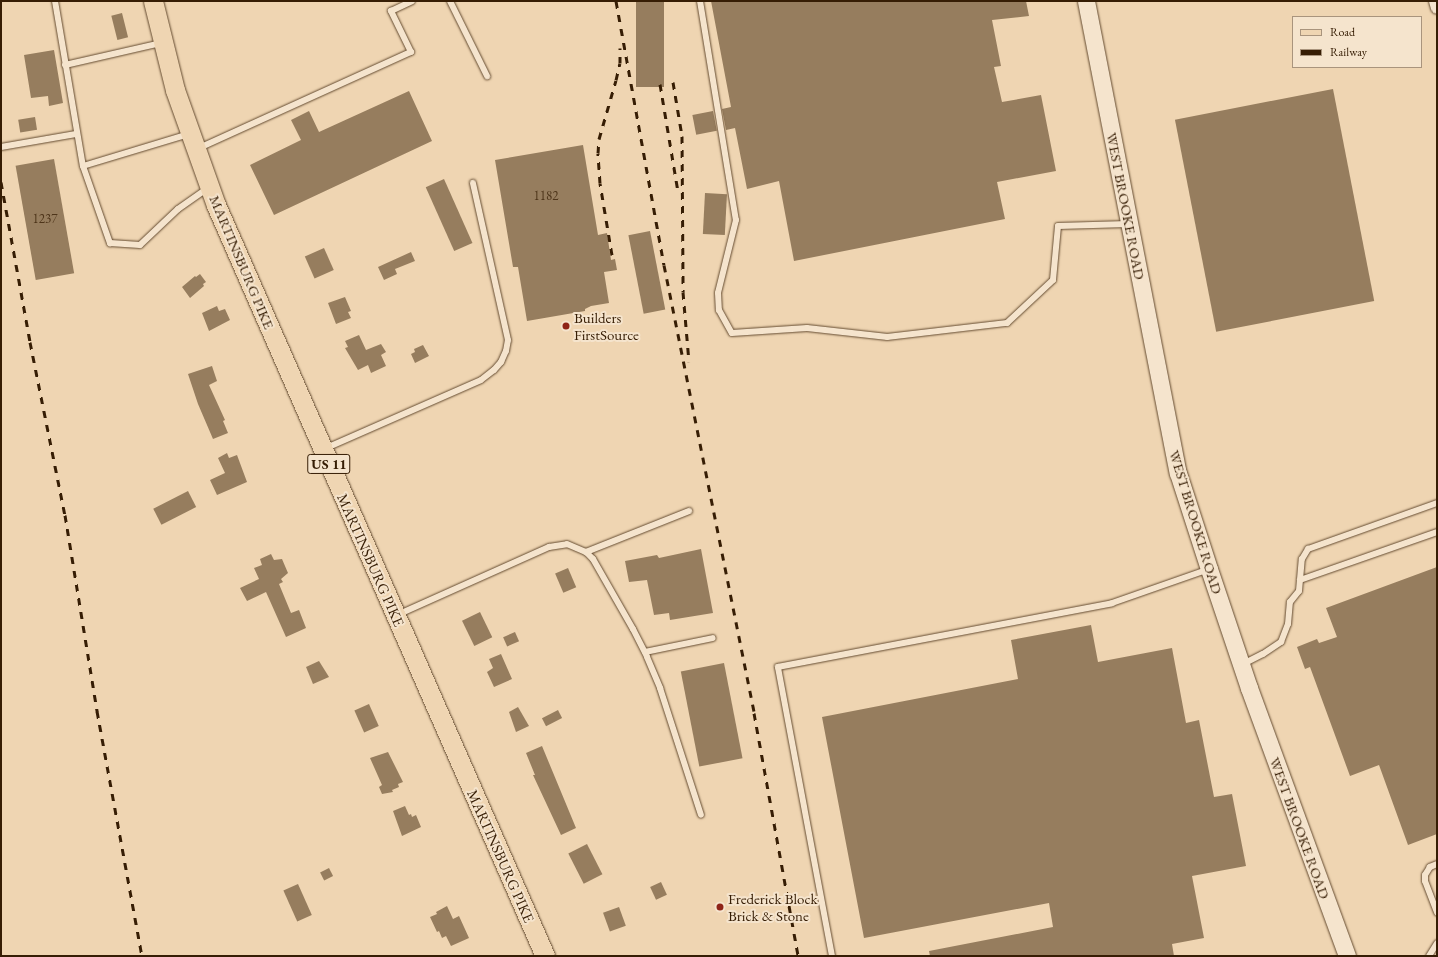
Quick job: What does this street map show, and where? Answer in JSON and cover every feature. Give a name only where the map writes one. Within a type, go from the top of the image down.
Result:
[{"type":"main road","name":"MARTINSBURG PIKE","points":[[153,1],[162,43],[175,90],[209,187],[545,956]]},
{"type":"street","name":"WEST BROOKE ROAD","points":[[1086,1],[1178,473],[1208,569],[1347,956]]},
{"type":"street","points":[[1435,1],[1437,8]]},
{"type":"lane","points":[[55,1],[76,134],[83,166],[110,243],[140,245],[178,209],[209,187]]},
{"type":"lane","points":[[83,166],[193,142],[411,52],[391,11],[412,1]]},
{"type":"lane","points":[[450,1],[487,76]]},
{"type":"lane","points":[[700,1],[736,220],[718,293],[719,310],[732,333],[807,328],[886,337],[1007,323],[1053,280],[1058,226],[1129,224]]},
{"type":"lane","points":[[65,65],[162,43]]},
{"type":"lane","points":[[1,147],[76,134]]},
{"type":"lane","points":[[323,449],[481,380],[494,370],[501,362],[506,351],[508,340],[473,183]]},
{"type":"lane","points":[[1242,664],[1263,654],[1281,642],[1288,624],[1290,602],[1299,591],[1302,559],[1308,549],[1437,503]]},
{"type":"lane","points":[[586,552],[689,512]]},
{"type":"lane","points":[[1300,580],[1437,532]]},
{"type":"lane","points":[[395,615],[549,547],[567,544],[586,552],[593,559],[633,629],[660,688],[701,815]]},
{"type":"lane","points":[[832,956],[778,667],[1112,603],[1208,569]]},
{"type":"lane","points":[[644,652],[713,638]]},
{"type":"lane","points":[[1437,864],[1430,867],[1425,881],[1437,913]]},
{"type":"lane","points":[[1429,956],[1437,942]]},
{"type":"building","points":[[636,1],[664,1],[664,87],[636,87]]},
{"type":"building","points":[[711,1],[1026,1],[1029,16],[992,20],[1001,66],[994,67],[1002,102],[1041,95],[1056,171],[997,182],[1005,219],[794,261],[779,181],[747,189],[735,128],[726,130],[722,109],[731,107]]},
{"type":"building","points":[[122,13],[128,37],[117,40],[111,16]]},
{"type":"building","points":[[54,50],[63,103],[49,106],[48,96],[31,98],[24,55]]},
{"type":"building","points":[[1333,89],[1374,301],[1216,332],[1175,120]]},
{"type":"building","points":[[409,91],[432,141],[274,215],[250,165],[301,140],[291,120],[309,111],[319,132]]},
{"type":"building","points":[[713,111],[717,131],[696,135],[692,115]]},
{"type":"building","points":[[35,117],[37,130],[20,132],[18,120]]},
{"type":"building","points":[[583,145],[598,235],[607,233],[611,260],[615,259],[617,270],[604,272],[609,303],[591,306],[585,309],[585,311],[527,321],[518,267],[513,267],[495,160]]},
{"type":"building","points":[[54,159],[74,273],[36,280],[16,166]]},
{"type":"building","points":[[444,179],[472,243],[454,251],[426,187]]},
{"type":"building","points":[[705,193],[727,194],[725,235],[703,234]]},
{"type":"building","points":[[650,231],[665,310],[644,314],[628,235]]},
{"type":"building","points":[[324,248],[334,270],[315,278],[305,257]]},
{"type":"building","points":[[411,252],[415,261],[395,269],[397,274],[384,280],[378,267]]},
{"type":"building","points":[[200,274],[206,282],[203,284],[204,286],[190,298],[182,287],[195,276],[196,277]]},
{"type":"building","points":[[345,297],[351,311],[348,312],[351,318],[336,324],[328,303]]},
{"type":"building","points":[[217,306],[219,311],[225,309],[230,320],[209,331],[202,313]]},
{"type":"building","points":[[359,335],[366,350],[381,344],[386,352],[381,355],[386,366],[371,373],[368,365],[358,370],[345,348],[348,347],[345,341]]},
{"type":"building","points":[[423,345],[429,356],[415,363],[411,354],[415,352],[414,349]]},
{"type":"building","points":[[212,366],[217,381],[209,385],[225,420],[223,421],[228,433],[213,439],[198,404],[188,374]]},
{"type":"building","points":[[227,453],[229,458],[237,455],[247,482],[217,495],[210,480],[225,473],[218,458]]},
{"type":"building","points":[[188,491],[196,507],[161,525],[153,509]]},
{"type":"building","points":[[701,549],[713,613],[670,620],[669,613],[654,615],[647,580],[629,582],[625,561],[657,555],[659,558]]},
{"type":"building","points":[[271,554],[274,560],[282,559],[288,573],[281,579],[283,582],[279,584],[291,613],[299,610],[306,628],[286,637],[266,592],[247,601],[240,588],[259,579],[254,568],[262,565],[260,559]]},
{"type":"building","points":[[1437,567],[1437,834],[1408,845],[1379,765],[1350,776],[1310,667],[1305,669],[1297,647],[1317,639],[1319,643],[1337,637],[1326,608]]},
{"type":"building","points":[[568,568],[576,587],[563,593],[555,573]]},
{"type":"building","points":[[480,612],[492,637],[474,646],[462,621]]},
{"type":"building","points":[[1091,625],[1098,662],[1172,648],[1186,723],[1199,720],[1214,797],[1232,794],[1246,866],[1192,876],[1204,938],[1172,944],[1174,956],[930,956],[929,951],[1053,927],[1049,903],[864,938],[822,717],[1018,679],[1011,640]]},
{"type":"building","points":[[515,632],[519,641],[507,646],[503,637]]},
{"type":"building","points":[[501,654],[512,679],[494,687],[487,672],[493,668],[489,659]]},
{"type":"building","points":[[319,661],[329,677],[313,684],[306,667]]},
{"type":"building","points":[[724,663],[743,758],[699,767],[681,671]]},
{"type":"building","points":[[369,704],[379,726],[364,732],[354,711]]},
{"type":"building","points":[[518,707],[529,726],[516,732],[509,712]]},
{"type":"building","points":[[558,710],[562,718],[546,726],[542,718]]},
{"type":"building","points":[[542,746],[576,828],[561,835],[533,775],[535,775],[526,753]]},
{"type":"building","points":[[388,752],[403,782],[398,784],[399,787],[392,790],[393,792],[382,794],[379,787],[382,785],[370,758]]},
{"type":"building","points":[[405,806],[409,815],[411,814],[412,817],[416,815],[421,827],[402,836],[393,811]]},
{"type":"building","points":[[587,844],[602,874],[584,884],[568,854]]},
{"type":"building","points":[[329,868],[333,876],[324,881],[320,873]]},
{"type":"building","points":[[661,882],[667,895],[656,900],[650,887]]},
{"type":"building","points":[[298,884],[312,915],[297,922],[283,891]]},
{"type":"building","points":[[447,906],[453,919],[459,916],[469,938],[451,946],[446,936],[442,938],[439,931],[437,932],[430,917],[437,914],[436,912]]},
{"type":"building","points":[[619,907],[626,926],[610,932],[603,913]]},
{"type":"railway","points":[[616,1],[664,265],[754,713],[798,956]]},
{"type":"railway","points":[[612,255],[600,183],[598,153],[599,139],[620,63],[620,48]]},
{"type":"railway","points":[[673,82],[682,136],[683,292],[689,362]]},
{"type":"railway","points":[[660,84],[678,192]]},
{"type":"railway","points":[[1,182],[30,342],[65,515],[97,711],[142,956]]},
{"type":"place","name":"Builders FirstSource","points":[[566,326]]},
{"type":"place","name":"Frederick Block Brick & Stone","points":[[720,907]]}]
